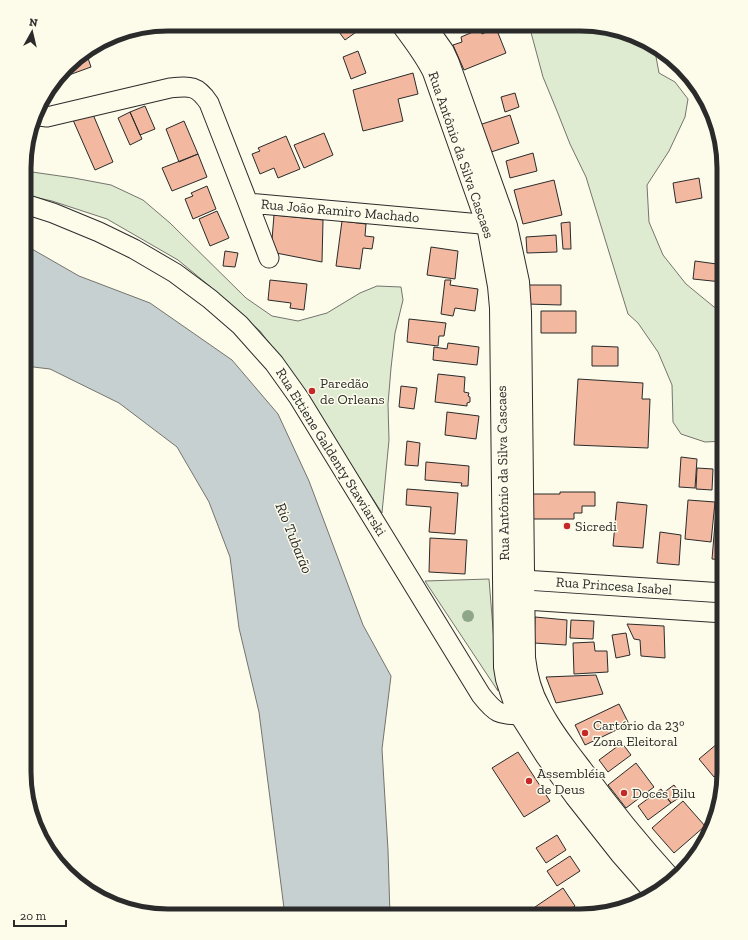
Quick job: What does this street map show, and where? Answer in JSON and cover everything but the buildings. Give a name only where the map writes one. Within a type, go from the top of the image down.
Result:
[{"type":"main road","name":"Rua Antônio da Silva Cascaes","points":[[407,31],[426,56],[434,72],[497,226]]},
{"type":"main road","name":"Rua Antônio da Silva Cascaes","points":[[428,31],[444,52],[448,63],[497,226],[514,590],[505,667],[507,680],[511,692],[530,711],[560,774],[628,846],[667,878]]},
{"type":"main road","name":"Rua Antônio da Silva Cascaes","points":[[628,846],[653,888]]},
{"type":"street","name":"Rua João Ramiro Machado","points":[[41,116],[47,117],[170,88],[193,88],[203,93],[209,103],[248,203],[497,226]]},
{"type":"street","points":[[248,203],[269,258]]},
{"type":"street","name":"Rua Ettiene Galdenty Stawiarski","points":[[31,206],[53,213],[99,232],[134,249],[175,273],[210,299],[240,325],[274,363],[299,398],[482,695],[491,707],[502,714],[530,711]]},
{"type":"street","name":"Rua Princesa Isabel","points":[[514,590],[717,593]]},
{"type":"street","name":"Rua Princesa Isabel","points":[[514,590],[717,612]]},
{"type":"green space","points":[[531,31],[598,32],[632,41],[655,54],[659,73],[675,82],[688,99],[685,117],[669,151],[647,185],[649,222],[663,255],[686,284],[717,308],[717,441],[705,442],[681,434],[673,422],[672,385],[658,352],[638,323],[628,314],[586,177],[570,144],[543,77]]},
{"type":"green space","points":[[31,172],[111,185],[143,200],[170,223],[246,298],[272,316],[298,321],[327,313],[360,293],[377,286],[401,287],[403,300],[395,333],[391,368],[388,404],[389,440],[382,513],[299,383],[260,331],[178,260],[107,219],[52,201],[31,196]]},
{"type":"green space","points":[[489,579],[498,691],[425,581]]},
{"type":"water","name":"Rio Tubarão","points":[[31,248],[79,276],[150,303],[232,360],[278,414],[309,481],[363,625],[391,676],[382,749],[390,909],[284,909],[259,712],[239,628],[230,557],[209,502],[177,447],[119,403],[50,369],[31,367]]},
{"type":"place","name":"Paredão de Orleans","points":[[312,391]]},
{"type":"place","name":"Sicredi","points":[[567,526]]},
{"type":"place","name":"Cartório da 23° Zona Eleitoral","points":[[585,733]]},
{"type":"place","name":"Assembléia de Deus","points":[[529,781]]},
{"type":"place","name":"Doces Bilu","points":[[624,793]]}]
